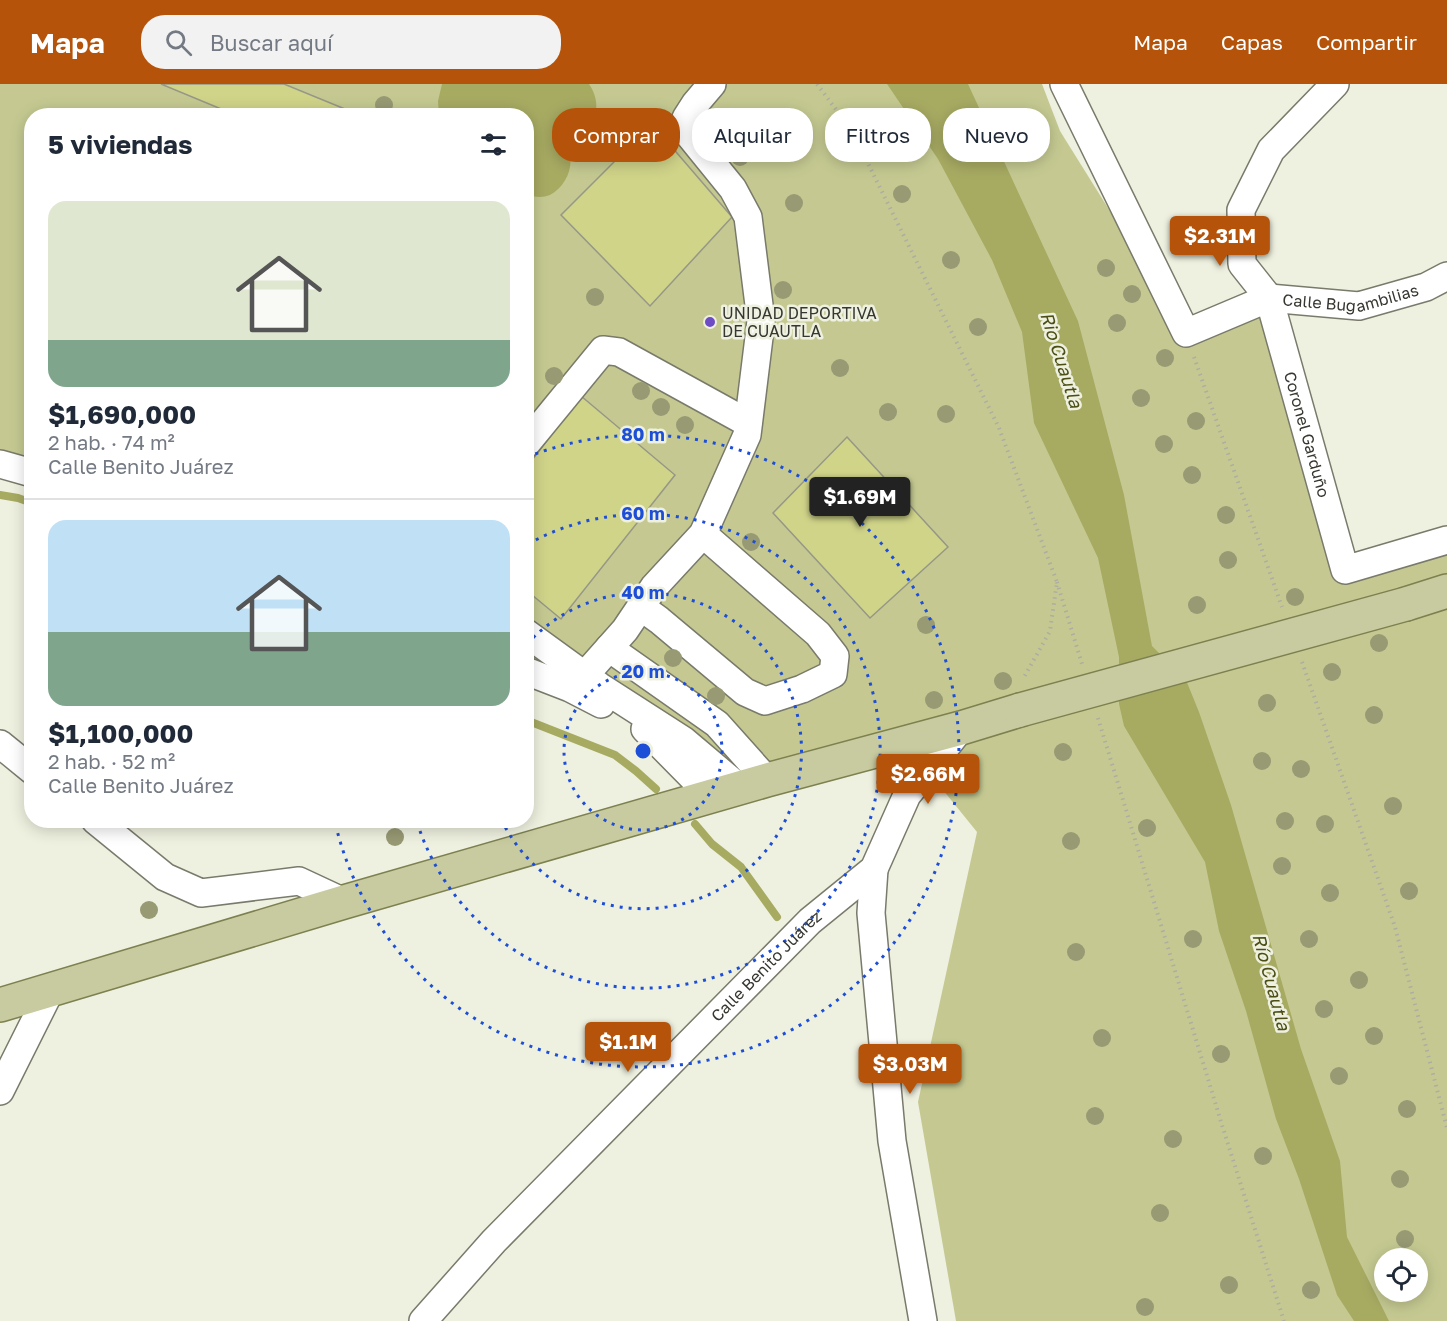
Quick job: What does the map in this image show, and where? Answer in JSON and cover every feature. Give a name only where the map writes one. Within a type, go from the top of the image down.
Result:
[{"type":"main road","points":[[0,1005],[344,902],[740,788],[1447,591]]},
{"type":"street","points":[[585,675],[625,630],[654,587],[703,534],[747,435],[760,321],[748,217],[733,189],[690,136],[686,118],[694,104],[712,84]]},
{"type":"street","points":[[1064,84],[1186,333]]},
{"type":"street","points":[[1269,298],[1242,264],[1241,210],[1271,150],[1335,84]]},
{"type":"street","name":"Calle Bugambilias","points":[[1186,333],[1269,298],[1359,306],[1426,287],[1447,276]]},
{"type":"street","name":"Coronel Garduño","points":[[1269,298],[1345,570],[1447,540]]},
{"type":"street","points":[[534,434],[603,350],[619,352],[748,423]]},
{"type":"street","points":[[0,464],[24,471]]},
{"type":"street","points":[[641,607],[660,620],[745,692],[765,701],[802,689],[833,674],[836,656],[818,634],[703,534]]},
{"type":"street","points":[[534,639],[615,698],[683,740],[740,788]]},
{"type":"street","points":[[609,648],[717,724],[740,788]]},
{"type":"street","points":[[534,674],[570,688],[646,730],[740,788]]},
{"type":"street","name":"Calle Benito Juárez","points":[[423,1321],[494,1241],[802,929],[874,869],[907,795],[990,719]]},
{"type":"street","points":[[0,744],[24,764]]},
{"type":"street","points":[[105,828],[165,877],[201,893],[299,881],[344,902]]},
{"type":"street","points":[[874,869],[871,913],[892,1141],[923,1321]]},
{"type":"street","points":[[0,1090],[50,991]]},
{"type":"path","points":[[817,84],[852,131],[999,428],[1057,582],[1084,672]]},
{"type":"path","points":[[1186,333],[1284,613]]},
{"type":"path","points":[[990,719],[1023,679],[1050,632],[1057,582]]},
{"type":"path","points":[[1300,657],[1395,927],[1447,1128]]},
{"type":"path","points":[[1098,718],[1284,1321]]},
{"type":"shaded area","points":[[0,84],[1042,84],[1060,131],[1186,333],[1269,298],[1345,570],[1447,540],[1447,1321],[956,1321],[918,1102],[977,832],[905,743],[711,796],[646,730],[570,688],[534,674],[534,108],[24,108],[24,471],[0,465]]},
{"type":"water","points":[[442,84],[589,84],[596,101],[596,108],[552,108],[552,162],[571,162],[570,167],[565,180],[556,191],[539,197],[534,196],[534,108],[438,108]]},
{"type":"water","points":[[887,84],[968,84],[979,108],[943,108],[943,162],[1004,162],[1078,321],[1124,495],[1152,646],[1186,680],[1199,712],[1231,805],[1301,1049],[1340,1161],[1347,1237],[1374,1291],[1374,1302],[1380,1302],[1389,1321],[1354,1321],[1337,1295],[1299,1179],[1276,1119],[1246,1011],[1219,931],[1205,862],[1124,726],[1119,704],[1119,657],[1098,558],[1034,423],[1022,332],[992,260],[931,149],[931,108],[903,108]]},
{"type":"building","points":[[161,84],[284,84],[342,108],[219,108]]},
{"type":"building","points":[[680,157],[732,217],[650,306],[561,215],[614,162],[680,162]]},
{"type":"building","points":[[581,396],[675,475],[561,619],[534,597],[534,458]]},
{"type":"building","points":[[847,437],[948,547],[870,618],[773,513]]},
{"type":"waterway","points":[[0,495],[24,500]]},
{"type":"waterway","points":[[534,723],[615,755],[656,789]]},
{"type":"waterway","points":[[695,824],[712,844],[741,867],[777,917]]},
{"type":"place","name":"UNIDAD DEPORTIVA DE CUAUTLA","points":[[710,322]]},
{"type":"water label","name":"Rio Cuautla","points":[[1061,360]]},
{"type":"water label","name":"Río Cuautla","points":[[1271,982]]}]
